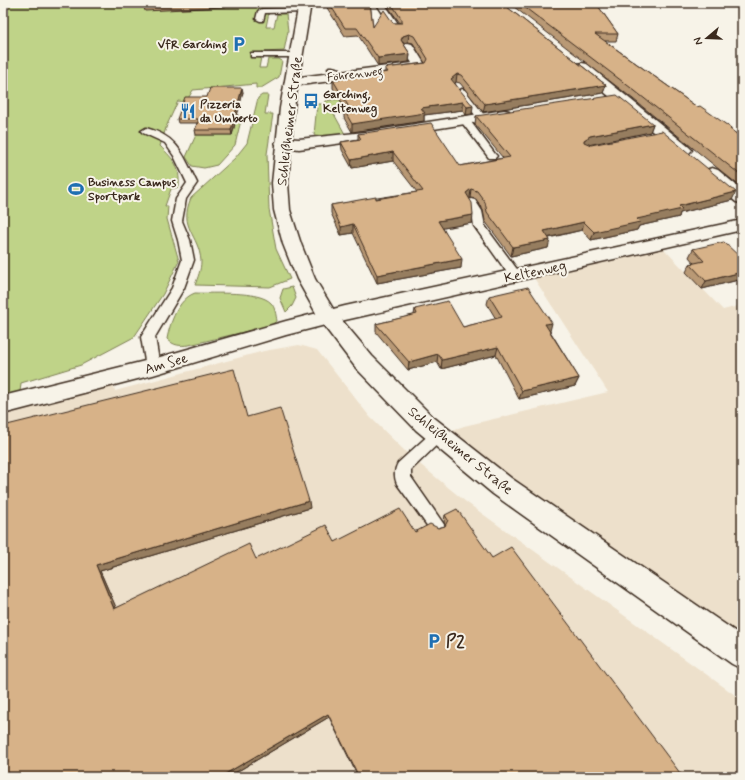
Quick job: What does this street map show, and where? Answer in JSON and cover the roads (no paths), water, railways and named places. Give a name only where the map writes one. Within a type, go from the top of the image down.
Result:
[{"type":"street","name":"Schleißheimer Straße","points":[[304,7],[283,143],[280,183],[282,210],[292,244],[306,279],[328,317],[364,362],[424,423],[502,486],[742,654]]},
{"type":"street","name":"Föhrenweg","points":[[292,82],[335,73],[420,66],[408,47]]},
{"type":"street","points":[[568,57],[665,134],[742,198]]},
{"type":"street","points":[[597,99],[618,96]]},
{"type":"street","points":[[283,143],[299,144],[365,136],[520,111]]},
{"type":"street","name":"Keltenweg","points":[[328,317],[742,225]]},
{"type":"street","name":"Am See","points":[[3,405],[153,367],[328,317]]},
{"type":"lane","points":[[380,3],[397,28]]},
{"type":"lane","points":[[260,19],[262,11],[304,7]]},
{"type":"lane","points":[[254,55],[296,55]]},
{"type":"lane","points":[[456,86],[481,117]]},
{"type":"lane","points":[[465,120],[492,156]]},
{"type":"lane","points":[[146,131],[168,141],[179,156],[192,183],[181,199],[176,221],[184,240],[188,260],[178,288],[148,337],[153,367]]},
{"type":"lane","points":[[651,137],[665,134]]},
{"type":"lane","points":[[471,202],[477,211],[480,226],[515,275]]},
{"type":"lane","points":[[437,526],[403,479],[404,468],[438,434]]},
{"type":"place","name":"VfR Garching","points":[[239,44]]},
{"type":"place","name":"Garching, Keltenweg","points":[[311,101]]},
{"type":"place","name":"Pizzeria da Umberto","points":[[188,111]]},
{"type":"place","name":"Business Campus Sportpark","points":[[76,189]]},
{"type":"place","name":"P2","points":[[434,641]]}]
